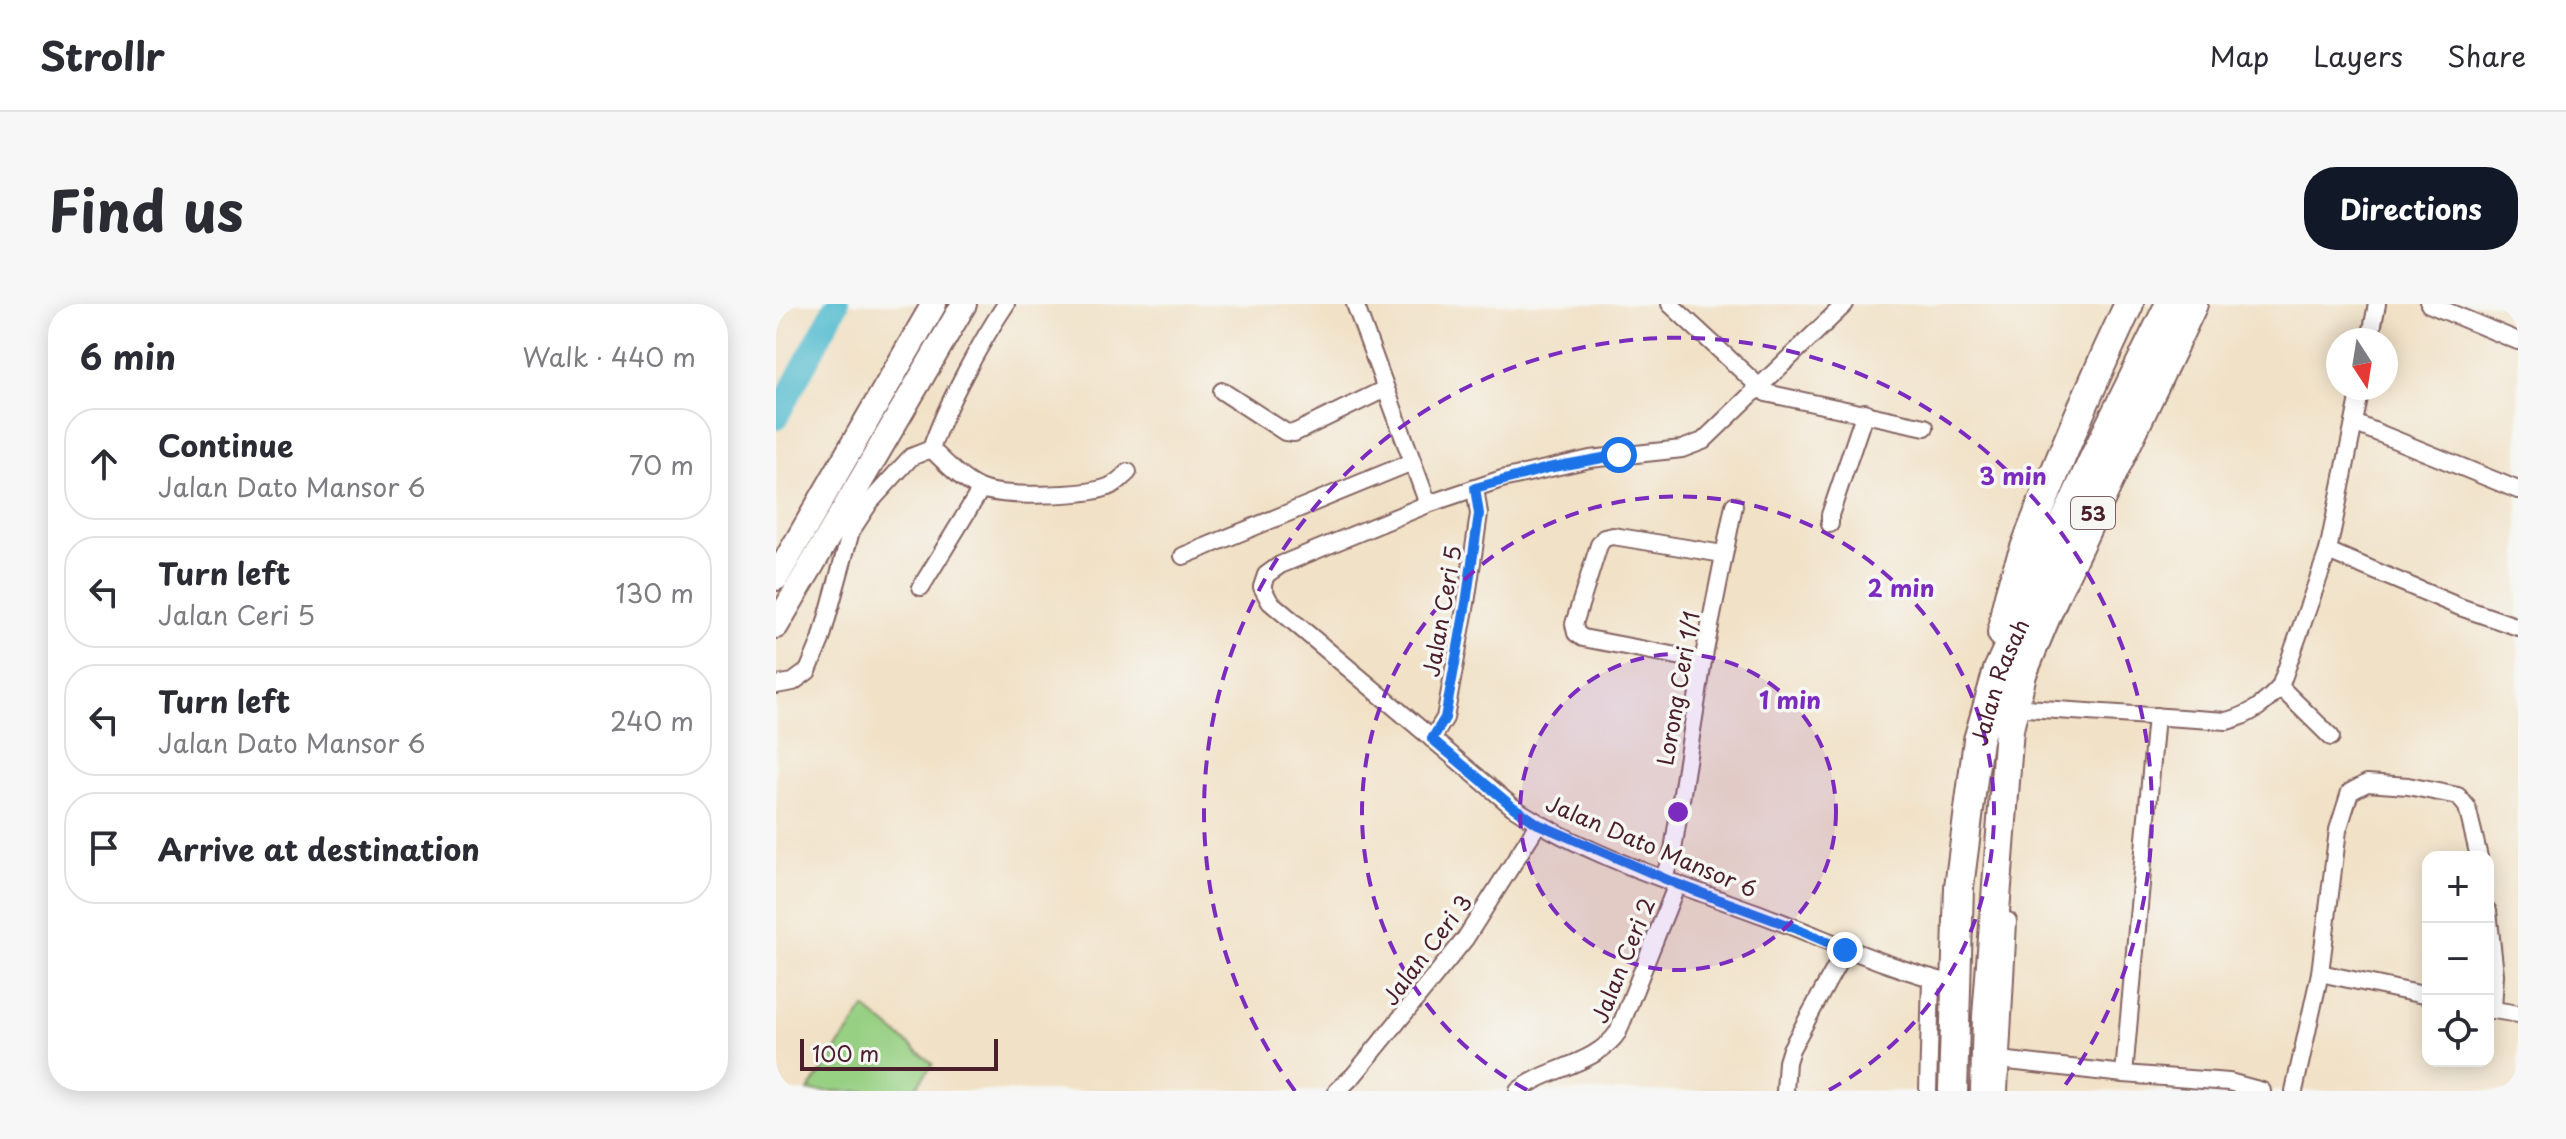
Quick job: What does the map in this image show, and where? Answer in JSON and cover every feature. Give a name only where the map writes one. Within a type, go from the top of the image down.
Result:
[{"type":"highway","points":[[1998,670],[2004,615],[2024,551],[2080,407],[2129,304]]},
{"type":"highway","name":"Jalan Rasah","points":[[1953,1091],[1943,981],[1976,754],[1998,670],[2094,458],[2170,304]]},
{"type":"highway","name":"Jalan Rasah","points":[[1985,1091],[1987,1016],[2022,674],[2054,597],[2193,304]]},
{"type":"highway","points":[[2018,718],[2036,661],[2214,304]]},
{"type":"main road","points":[[776,578],[934,304]]},
{"type":"main road","points":[[776,626],[964,304]]},
{"type":"street","points":[[776,685],[793,682],[808,671],[821,640],[851,531],[900,466],[911,457],[931,449],[948,408],[1006,304]]},
{"type":"street","points":[[1355,304],[1428,504]]},
{"type":"street","points":[[1670,304],[1758,388],[1778,396],[1925,427]]},
{"type":"street","name":"Jalan Dato Mansor 6","points":[[1844,304],[1715,433],[1693,446],[1590,459],[1475,488],[1280,565],[1266,575],[1262,587],[1270,602],[1513,807],[1538,824],[1845,950],[1943,981]]},
{"type":"street","points":[[2372,328],[2377,304]]},
{"type":"street","points":[[2429,304],[2518,341]]},
{"type":"street","points":[[1222,391],[1285,432],[1294,433],[1385,389]]},
{"type":"street","points":[[1999,1091],[2020,733],[2018,718],[2156,716],[2211,721],[2241,718],[2256,711],[2280,687],[2328,551],[2359,400]]},
{"type":"street","points":[[1830,524],[1830,515],[1865,412]]},
{"type":"street","points":[[2354,423],[2518,490]]},
{"type":"street","points":[[931,449],[981,489],[1018,495],[1101,489],[1116,483],[1128,472]]},
{"type":"street","points":[[1183,556],[1412,462]]},
{"type":"street","name":"Jalan Ceri 5","points":[[1432,739],[1445,718],[1466,603],[1479,514],[1475,488]]},
{"type":"street","points":[[921,587],[981,489]]},
{"type":"street","name":"Lorong Ceri 1/1","points":[[1671,881],[1673,850],[1703,661],[1734,505]]},
{"type":"street","points":[[1703,661],[1583,638],[1576,633],[1574,624],[1599,545],[1604,538],[1613,536],[1723,554]]},
{"type":"street","points":[[2328,551],[2460,607],[2518,627]]},
{"type":"street","points":[[2280,687],[2331,737]]},
{"type":"street","points":[[2124,1074],[2156,716]]},
{"type":"street","points":[[2294,1091],[2320,973],[2338,830],[2347,797],[2355,788],[2367,783],[2408,786],[2458,796],[2467,807],[2478,851]]},
{"type":"street","name":"Jalan Ceri 3","points":[[1337,1091],[1363,1066],[1465,939],[1538,824]]},
{"type":"street","name":"Jalan Ceri 2","points":[[1518,1091],[1612,1042],[1671,881]]},
{"type":"street","points":[[2489,923],[2495,974],[2492,995]]},
{"type":"street","points":[[1780,1089],[1791,1049],[1845,950]]},
{"type":"street","points":[[2320,973],[2423,995]]},
{"type":"street","points":[[1928,1091],[1943,981]]},
{"type":"street","points":[[2494,1010],[2518,1014]]},
{"type":"street","points":[[2000,1060],[2229,1082],[2262,1091]]},
{"type":"green space","points":[[865,1008],[933,1064],[915,1088],[918,1091],[808,1091]]},
{"type":"waterway","points":[[776,418],[837,304]]},
{"type":"route","points":[[1619,455],[1548,468],[1475,488],[1479,514],[1466,603],[1445,718],[1432,739],[1538,824],[1677,884],[1845,950]]}]
